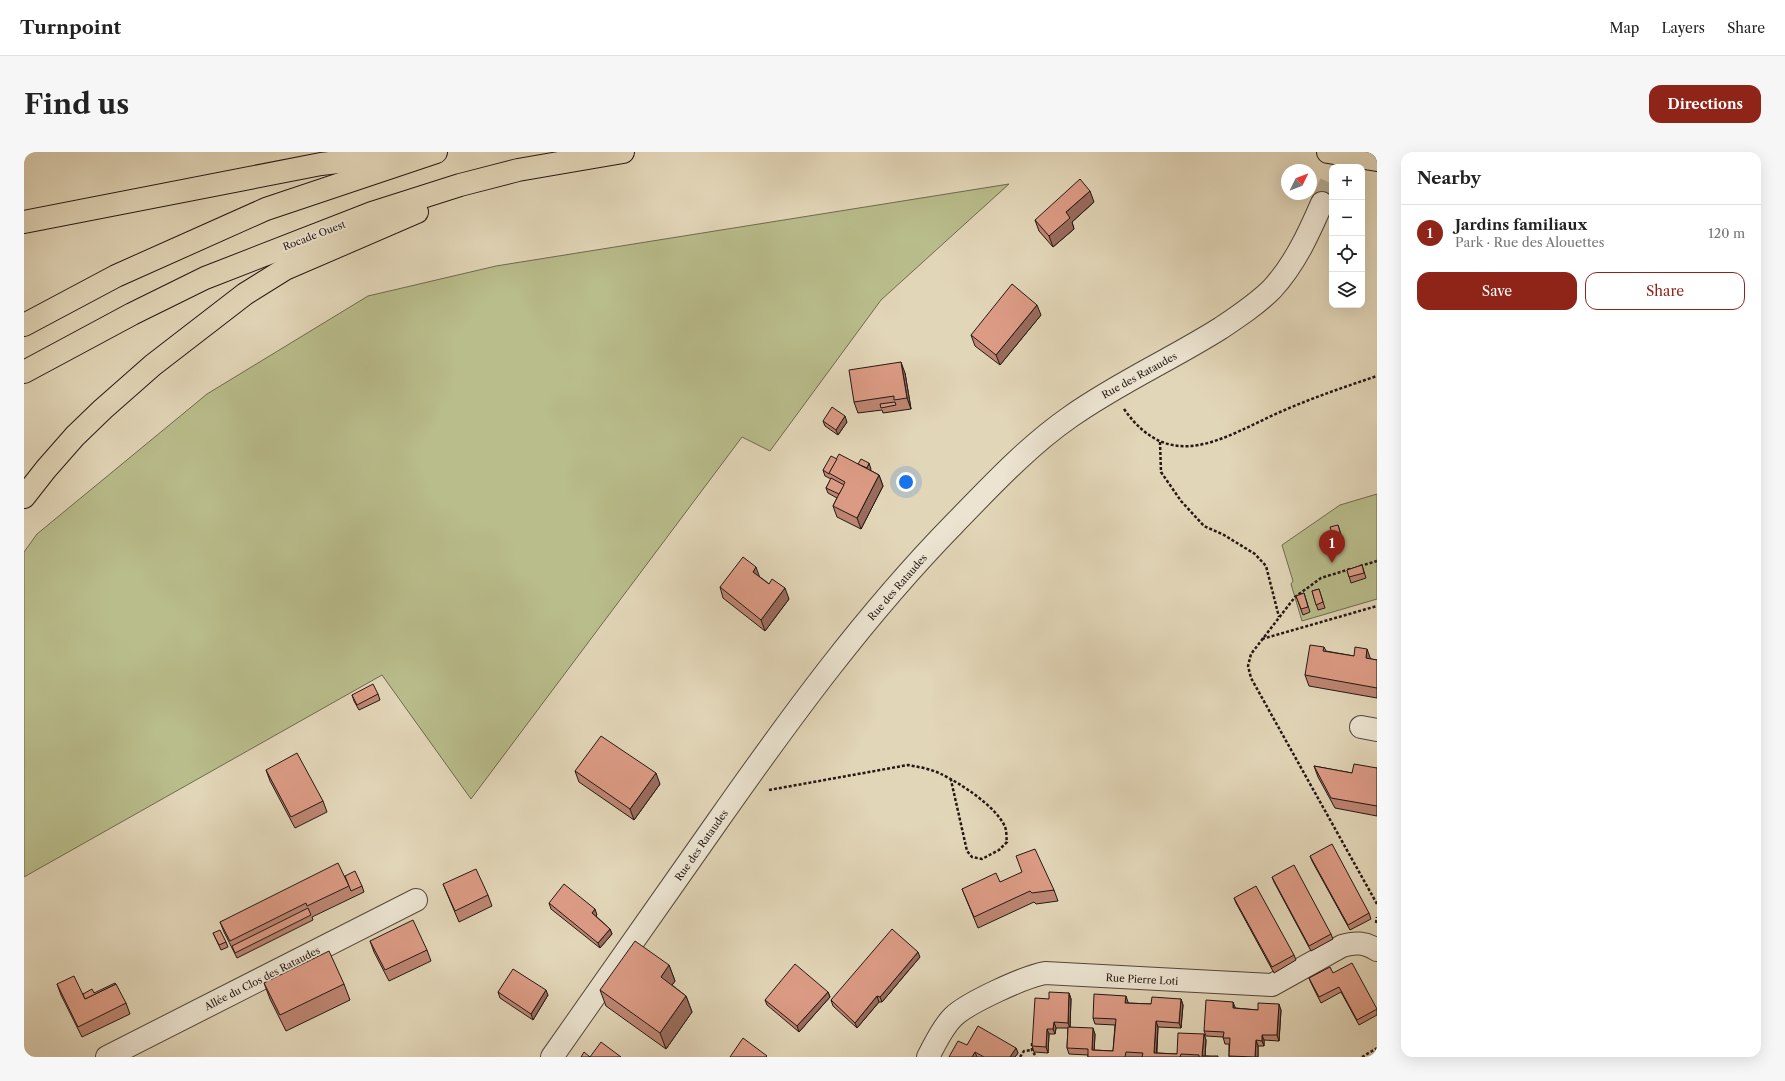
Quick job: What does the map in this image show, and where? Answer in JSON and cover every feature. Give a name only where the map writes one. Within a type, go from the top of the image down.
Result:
[{"type":"main road","points":[[24,222],[321,164],[424,152]]},
{"type":"main road","points":[[24,325],[116,276],[266,209],[436,152]]},
{"type":"main road","name":"Rocade Ouest","points":[[24,372],[132,314],[212,276],[372,213],[460,185],[518,170],[624,152]]},
{"type":"main road","points":[[1328,152],[1377,160]]},
{"type":"main road","points":[[24,497],[75,436],[103,409],[153,365],[246,294],[285,269],[340,244],[518,170]]},
{"type":"street","name":"Rue des Rataudes","points":[[552,1057],[735,796],[829,668],[887,598],[953,525],[1028,450],[1068,418],[1112,389],[1196,343],[1253,306],[1273,288],[1291,264],[1308,236],[1322,203]]},
{"type":"street","name":"Allée du Clos des Rataudes","points":[[107,1057],[416,900]]},
{"type":"street","name":"Rue Pierre Loti","points":[[928,1057],[952,1018],[963,1009],[1030,976],[1045,973],[1272,985],[1342,946],[1354,942],[1366,943],[1377,950]]},
{"type":"path","points":[[1112,389],[1136,425],[1160,442],[1195,446],[1221,440],[1322,395],[1377,376]]},
{"type":"path","points":[[1160,442],[1161,472],[1181,501],[1204,526],[1224,535],[1255,554],[1266,566],[1279,617]]},
{"type":"path","points":[[1377,561],[1321,578],[1295,597],[1261,639],[1252,654],[1248,666],[1251,678],[1377,904]]},
{"type":"path","points":[[1261,639],[1377,606]]},
{"type":"path","points":[[735,796],[908,765],[925,768],[941,774],[951,780],[996,812],[1006,827],[1006,842],[999,850],[982,859],[972,858],[967,851],[951,780]]},
{"type":"path","points":[[1033,1035],[1032,1050],[1036,1057]]},
{"type":"path","points":[[1362,1057],[1377,1048]]},
{"type":"path","points":[[1020,1057],[1024,1051],[1032,1050]]},
{"type":"green space","points":[[1009,184],[881,300],[770,451],[742,437],[471,799],[382,675],[24,877],[24,552],[37,534],[207,394],[368,296],[496,266]]},
{"type":"green space","points":[[1377,494],[1377,599],[1302,621],[1291,584],[1293,581],[1282,545],[1340,505]]},
{"type":"building","points":[[1080,179],[1090,191],[1066,212],[1070,218],[1049,236],[1035,220]]},
{"type":"building","points":[[1012,284],[1037,305],[996,355],[971,335]]},
{"type":"building","points":[[901,362],[907,398],[894,400],[894,396],[854,402],[849,370]]},
{"type":"building","points":[[895,402],[896,405],[881,408],[880,404]]},
{"type":"building","points":[[832,407],[845,416],[836,430],[823,421]]},
{"type":"building","points":[[839,454],[879,475],[857,518],[833,506],[845,482],[829,473]]},
{"type":"building","points":[[831,456],[837,459],[829,474],[823,470]]},
{"type":"building","points":[[861,459],[869,463],[867,468],[858,464]]},
{"type":"building","points":[[831,478],[844,485],[839,494],[826,488]]},
{"type":"building","points":[[1338,525],[1342,539],[1334,541],[1330,527]]},
{"type":"building","points":[[743,557],[756,567],[753,572],[769,584],[772,579],[785,588],[761,620],[720,587]]},
{"type":"building","points":[[1362,565],[1364,573],[1349,577],[1347,570]]},
{"type":"building","points":[[1319,589],[1323,602],[1316,605],[1312,591]]},
{"type":"building","points":[[1304,593],[1308,607],[1301,609],[1296,596]]},
{"type":"building","points":[[1310,645],[1324,647],[1323,651],[1354,656],[1355,647],[1367,649],[1366,658],[1377,660],[1377,688],[1305,675]]},
{"type":"building","points":[[373,684],[378,694],[357,705],[352,695]]},
{"type":"building","points":[[601,736],[656,773],[630,809],[575,771]]},
{"type":"building","points":[[297,753],[323,801],[291,817],[266,770]]},
{"type":"building","points":[[1354,764],[1377,768],[1377,806],[1331,798],[1314,766],[1352,773]]},
{"type":"building","points":[[1332,844],[1369,913],[1348,925],[1310,856]]},
{"type":"building","points":[[1035,849],[1054,890],[1032,893],[1030,891],[974,917],[962,889],[996,873],[1000,882],[1022,872],[1016,856]]},
{"type":"building","points":[[338,863],[349,886],[307,906],[306,903],[230,941],[220,922]]},
{"type":"building","points":[[1294,865],[1331,934],[1309,946],[1272,877]]},
{"type":"building","points":[[476,869],[488,895],[455,911],[443,884]]},
{"type":"building","points":[[355,871],[362,886],[351,891],[345,876]]},
{"type":"building","points":[[564,884],[595,909],[592,913],[610,929],[598,943],[549,903]]},
{"type":"building","points":[[1256,886],[1294,955],[1272,967],[1234,898]]},
{"type":"building","points":[[308,908],[311,915],[235,953],[232,946]]},
{"type":"building","points":[[413,920],[427,950],[385,970],[370,941]]},
{"type":"building","points":[[892,929],[918,952],[880,997],[877,996],[855,1023],[831,1000]]},
{"type":"building","points":[[220,930],[226,942],[219,945],[213,933]]},
{"type":"building","points":[[635,941],[669,965],[661,977],[686,996],[660,1033],[600,990]]},
{"type":"building","points":[[329,951],[344,984],[280,1015],[264,983]]},
{"type":"building","points":[[1352,963],[1377,1009],[1357,1020],[1339,987],[1319,997],[1309,978],[1330,967],[1333,973]]},
{"type":"building","points":[[795,964],[828,992],[797,1026],[765,1000]]},
{"type":"building","points":[[513,969],[546,990],[531,1014],[498,992]]},
{"type":"building","points":[[74,976],[85,999],[116,984],[126,1003],[78,1027],[57,984]]},
{"type":"building","points":[[115,983],[116,984],[85,999],[83,994],[92,989],[94,993]]},
{"type":"building","points":[[1049,992],[1069,993],[1068,1023],[1054,1022],[1053,1029],[1047,1029],[1046,1047],[1032,1046],[1035,998],[1049,999]]},
{"type":"building","points":[[1094,994],[1126,996],[1125,1003],[1151,1004],[1152,997],[1181,999],[1179,1023],[1156,1021],[1154,1053],[1177,1054],[1178,1033],[1204,1034],[1202,1056],[1218,1057],[1199,1057],[1199,1055],[1181,1054],[1180,1057],[1142,1057],[1143,1053],[1126,1052],[1125,1057],[1088,1057],[1088,1049],[1067,1048],[1068,1027],[1093,1028],[1092,1050],[1113,1051],[1116,1019],[1093,1018]]},
{"type":"building","points":[[1206,1000],[1233,1002],[1233,1008],[1258,1010],[1258,1003],[1279,1004],[1277,1035],[1262,1035],[1262,1041],[1256,1040],[1255,1057],[1229,1056],[1230,1038],[1223,1038],[1224,1032],[1204,1031]]},
{"type":"building","points":[[978,1026],[1016,1048],[1010,1057],[984,1057],[975,1052],[972,1057],[949,1057],[958,1041],[967,1045]]},
{"type":"building","points":[[743,1038],[767,1056],[730,1057]]},
{"type":"building","points":[[601,1042],[621,1057],[590,1057]]},
{"type":"building","points":[[584,1052],[590,1057],[581,1057]]},
{"type":"tunnel","points":[[1322,203],[1329,186]]},
{"type":"place","name":"Jardins familiaux","points":[[1332,563]]}]
